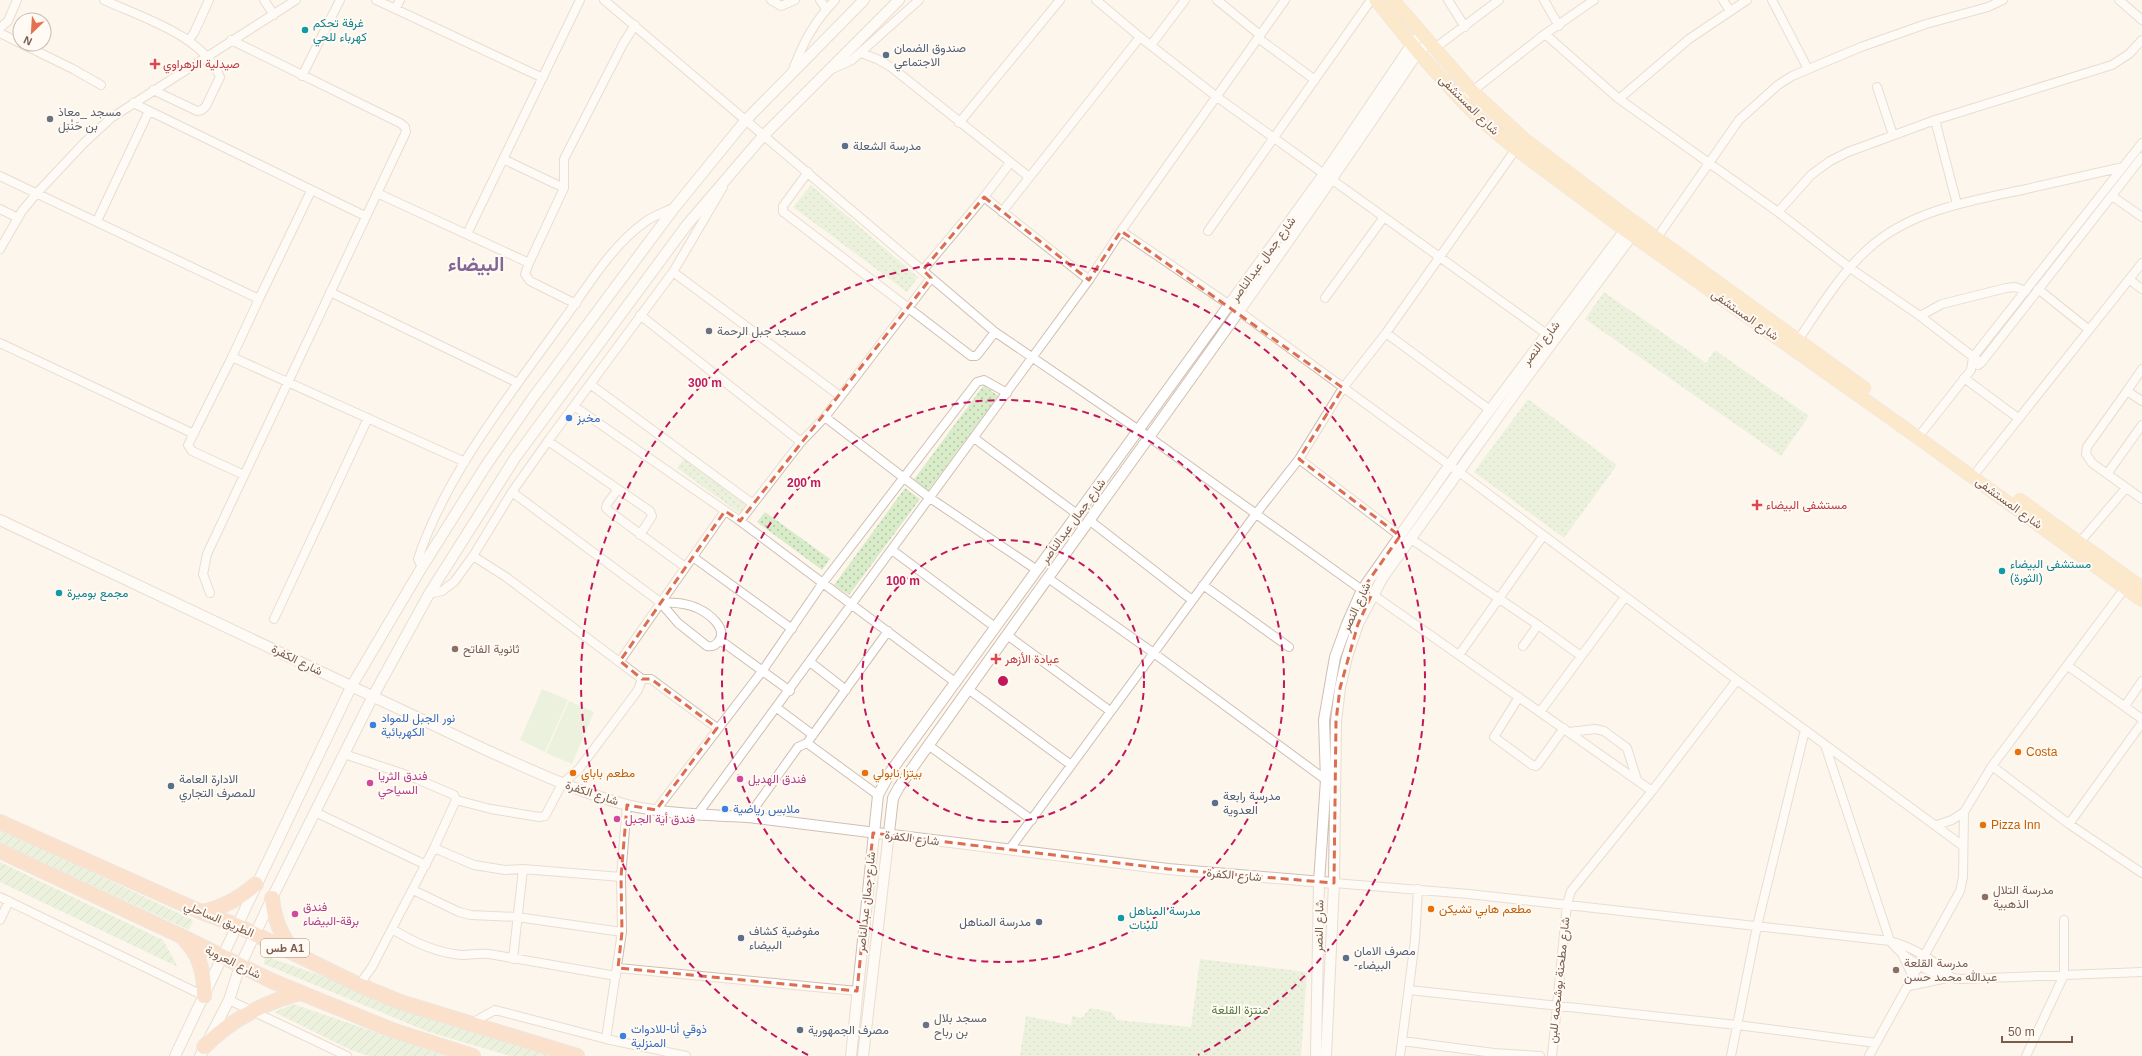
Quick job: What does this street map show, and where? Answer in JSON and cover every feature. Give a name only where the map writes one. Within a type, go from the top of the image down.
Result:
[{"type":"highway","name":"الطريق الساحلي","points":[[0,822],[201,912],[236,925],[295,952],[359,985],[400,1002],[470,1025],[577,1056]]},
{"type":"highway","name":"شارع العروبة","points":[[0,851],[181,936],[240,966],[300,993],[392,1030],[473,1056]]},
{"type":"highway","points":[[201,912],[223,906],[235,900],[256,884]]},
{"type":"highway","points":[[272,898],[278,927],[295,952]]},
{"type":"highway","points":[[181,936],[190,945],[200,963],[204,982],[204,996]]},
{"type":"highway","points":[[202,1052],[230,1024],[252,1010],[300,993]]},
{"type":"main road","name":"شارع المستشفى","points":[[1376,0],[1415,48],[1461,100],[1481,120],[1516,149],[1653,243],[1795,344],[1923,431],[2080,542],[2142,588]]},
{"type":"main road","name":"شارع المستشفى","points":[[1393,0],[1472,91],[1524,139],[1626,216],[1632,230]]},
{"type":"main road","name":"شارع المستشفى","points":[[1795,344],[1920,439],[2142,600]]},
{"type":"street","points":[[0,28],[8,21],[17,0]]},
{"type":"street","points":[[104,0],[188,40],[215,65],[220,77],[206,106],[202,110],[197,111],[153,90]]},
{"type":"street","points":[[188,40],[194,33],[209,0]]},
{"type":"street","points":[[264,0],[274,15]]},
{"type":"street","points":[[0,249],[18,218],[37,193],[84,143],[112,118],[206,56],[296,0]]},
{"type":"street","points":[[302,76],[340,0]]},
{"type":"street","points":[[376,0],[543,78]]},
{"type":"street","points":[[395,9],[400,0]]},
{"type":"street","points":[[467,234],[580,0]]},
{"type":"street","points":[[604,0],[995,332],[1139,430],[1255,515],[1362,590],[1372,594],[1652,791]]},
{"type":"street","points":[[771,0],[781,6],[795,0]]},
{"type":"street","points":[[820,0],[826,9]]},
{"type":"street","points":[[791,76],[806,37],[826,9],[835,0]]},
{"type":"street","points":[[175,1056],[236,925],[351,687],[422,567],[485,467],[532,399],[675,207],[745,121],[791,76],[864,0]]},
{"type":"street","points":[[202,1052],[229,1000],[240,966],[272,898],[372,698],[429,594],[516,458],[676,238],[763,136],[899,0]]},
{"type":"street","points":[[826,72],[852,60],[861,53],[918,0]]},
{"type":"street","points":[[959,123],[1060,0]]},
{"type":"street","points":[[1096,0],[1140,37],[1217,97],[1275,137],[1548,335]]},
{"type":"street","points":[[1151,45],[1185,0]]},
{"type":"street","points":[[1217,0],[1259,37],[1315,80]]},
{"type":"street","points":[[697,815],[790,691],[851,604],[1007,393],[1285,0]]},
{"type":"street","points":[[1208,231],[1371,0]]},
{"type":"street","points":[[1448,0],[1465,27]]},
{"type":"street","points":[[1429,41],[1465,27],[1499,0]]},
{"type":"street","points":[[1544,0],[1559,26]]},
{"type":"street","points":[[1461,100],[1545,34],[1559,26],[1594,0]]},
{"type":"street","points":[[1723,0],[1730,11]]},
{"type":"street","points":[[1619,99],[1689,39],[1748,0]]},
{"type":"street","points":[[1772,0],[1808,69]]},
{"type":"street","points":[[1653,243],[1739,120],[1751,107],[1778,84],[1808,69],[1861,47],[1926,24],[1988,7],[2003,0]]},
{"type":"street","points":[[2119,0],[2142,20]]},
{"type":"street","points":[[576,304],[530,282],[525,274],[564,188],[564,159],[623,44],[635,25]]},
{"type":"street","points":[[0,33],[12,39]]},
{"type":"street","points":[[1545,34],[1619,99],[1708,164],[1778,212],[1850,268],[1920,316],[1981,363]]},
{"type":"street","points":[[1002,212],[1140,37]]},
{"type":"street","points":[[210,593],[205,584],[203,564],[365,216],[405,136],[405,126],[231,40]]},
{"type":"street","points":[[1778,212],[1811,175],[1830,161],[1893,135],[1935,120],[2112,65],[2129,54],[2142,40]]},
{"type":"street","name":"شارع جمال عبدالناصر","points":[[851,1056],[878,795],[891,771],[1229,306],[1329,176],[1415,48],[1429,41]]},
{"type":"street","points":[[38,52],[73,69],[100,86]]},
{"type":"street","points":[[861,53],[877,59],[891,67],[1010,164],[1029,177]]},
{"type":"street","points":[[1877,87],[1893,135]]},
{"type":"street","points":[[133,103],[365,216]]},
{"type":"street","points":[[97,221],[149,111]]},
{"type":"street","points":[[1935,120],[1957,204]]},
{"type":"street","points":[[1009,850],[1110,711],[1155,654],[1203,585],[1299,459],[1343,388],[1386,333],[1524,139]]},
{"type":"street","points":[[1971,370],[1973,357],[2142,143]]},
{"type":"street","points":[[1923,431],[1964,378],[1971,370],[1981,363],[2142,157]]},
{"type":"street","points":[[503,159],[564,188]]},
{"type":"street","points":[[923,270],[1010,164]]},
{"type":"street","points":[[1795,344],[1850,268],[1868,249],[1886,235],[1920,218],[1957,204],[2123,167]]},
{"type":"street","points":[[429,594],[442,591],[454,582],[473,556],[512,492],[640,315],[673,272],[733,170]]},
{"type":"street","points":[[808,172],[785,202],[783,212],[971,356],[974,357],[978,354],[995,332]]},
{"type":"street","points":[[0,176],[259,299]]},
{"type":"street","points":[[863,1056],[890,835],[893,798],[928,745],[1240,312],[1329,176]]},
{"type":"street","points":[[244,475],[192,451],[188,445],[311,191]]},
{"type":"street","points":[[377,193],[529,264]]},
{"type":"street","points":[[2112,196],[2142,217]]},
{"type":"street","points":[[984,197],[1088,280]]},
{"type":"street","points":[[422,567],[418,560],[422,547],[465,462],[518,383],[614,251],[645,221],[675,207]]},
{"type":"street","points":[[0,209],[18,218]]},
{"type":"street","points":[[1324,298],[1384,216]]},
{"type":"street","name":"شارع النصر","points":[[1326,1056],[1334,883],[1336,721],[1340,688],[1347,657],[1358,624],[1372,594],[1459,472],[1548,335],[1632,230]]},
{"type":"street","name":"شارع النصر","points":[[1316,1056],[1320,882],[1326,780],[1324,720],[1336,657],[1347,624],[1362,590],[1450,465],[1490,410],[1517,382],[1632,230]]},
{"type":"street","points":[[1121,231],[1229,306],[1240,312],[1450,465],[1543,536],[1825,745],[1937,825],[1963,846]]},
{"type":"street","points":[[1978,470],[2088,329],[2130,280],[2142,263]]},
{"type":"street","points":[[673,272],[840,396]]},
{"type":"street","points":[[740,521],[801,442],[825,417],[931,278]]},
{"type":"street","points":[[2130,280],[2142,289]]},
{"type":"street","points":[[1920,316],[1942,304],[2006,288],[2015,287],[2026,291]]},
{"type":"street","points":[[2038,289],[2088,329]]},
{"type":"street","points":[[330,292],[518,383]]},
{"type":"street","points":[[640,315],[801,442]]},
{"type":"street","points":[[1386,333],[1490,410]]},
{"type":"street","points":[[0,343],[194,434]]},
{"type":"street","points":[[232,356],[465,462]]},
{"type":"street","points":[[2142,369],[2087,448],[2086,454],[2088,458],[2107,474],[2142,500]]},
{"type":"street","points":[[1964,378],[2018,418]]},
{"type":"street","points":[[656,810],[717,728],[763,670],[822,584],[902,477],[977,382],[984,380],[1007,393]]},
{"type":"street","points":[[590,384],[753,504]]},
{"type":"street","points":[[2127,391],[2142,401]]},
{"type":"street","points":[[574,406],[725,510],[955,682]]},
{"type":"street","points":[[825,417],[930,498],[1037,570]]},
{"type":"street","points":[[274,619],[368,418]]},
{"type":"street","points":[[2107,474],[2142,425]]},
{"type":"street","points":[[974,438],[1077,514]]},
{"type":"street","points":[[548,441],[650,511],[652,516],[650,521],[640,535]]},
{"type":"street","points":[[1299,459],[1400,536]]},
{"type":"street","points":[[2080,542],[2126,488]]},
{"type":"street","points":[[618,489],[607,504],[606,508],[640,535],[685,567]]},
{"type":"street","points":[[512,492],[660,602],[678,623],[707,646],[716,645],[720,640],[722,635],[719,624],[698,608],[687,604],[660,602]]},
{"type":"street","points":[[620,662],[725,510]]},
{"type":"street","name":"شارع الكفرة","points":[[0,520],[372,698],[562,784],[627,804],[656,810],[697,815],[748,817],[1168,869],[1334,883]]},
{"type":"street","points":[[1089,520],[1192,600]]},
{"type":"street","points":[[1459,655],[1543,536]]},
{"type":"street","points":[[1411,539],[1581,656]]},
{"type":"street","points":[[892,550],[995,627]]},
{"type":"street","points":[[473,556],[506,577],[642,679],[651,679],[717,728]]},
{"type":"street","points":[[693,557],[792,629]]},
{"type":"street","points":[[1048,578],[1155,654],[1326,780]]},
{"type":"street","points":[[1203,585],[1289,647]]},
{"type":"street","points":[[1937,825],[1952,820],[1964,812],[1992,766],[2126,588]]},
{"type":"street","points":[[1540,712],[1626,597]]},
{"type":"street","points":[[1523,646],[1538,625]]},
{"type":"street","points":[[748,817],[798,747],[807,743],[888,631]]},
{"type":"street","points":[[1007,635],[1110,711]]},
{"type":"street","points":[[720,640],[790,691]]},
{"type":"street","points":[[810,662],[846,690]]},
{"type":"street","points":[[2068,666],[2126,706],[2142,719]]},
{"type":"street","points":[[344,754],[410,776],[454,795],[456,800],[491,809],[539,818],[545,816],[550,810],[562,784],[579,769],[638,690],[642,679]]},
{"type":"street","name":"شارع مطحنة بوشحمه للبن","points":[[1552,1056],[1567,904],[1571,891],[1652,791],[1737,680]]},
{"type":"street","points":[[2126,706],[2142,681]]},
{"type":"street","points":[[968,689],[1071,766]]},
{"type":"street","points":[[1519,697],[1494,737],[1532,765],[1537,766],[1566,730],[1595,729],[1604,731],[1626,748],[1637,780]]},
{"type":"street","points":[[777,708],[813,735]]},
{"type":"street","points":[[2069,824],[2142,722]]},
{"type":"street","points":[[1731,1056],[1757,926],[1805,730]]},
{"type":"street","points":[[807,743],[878,795]]},
{"type":"street","points":[[928,745],[1032,820]]},
{"type":"street","points":[[1825,745],[1890,942],[1903,956],[1913,977]]},
{"type":"street","points":[[1992,766],[2069,824],[2142,873]]},
{"type":"street","points":[[359,985],[372,967],[413,890],[456,800]]},
{"type":"street","points":[[606,1039],[618,968],[622,932],[621,877],[627,804]]},
{"type":"street","points":[[315,812],[426,865]]},
{"type":"street","points":[[1869,1056],[1960,892],[1963,872],[1964,812]]},
{"type":"street","points":[[434,848],[474,865],[505,870],[523,869],[621,877]]},
{"type":"street","points":[[513,960],[523,869]]},
{"type":"street","points":[[1334,883],[1418,889],[1567,904],[1890,942],[1908,947],[1924,956],[1942,968],[1949,978]]},
{"type":"street","points":[[1400,1056],[1416,940],[1418,889]]},
{"type":"street","points":[[413,890],[459,912],[471,915],[517,917],[622,932]]},
{"type":"street","points":[[0,897],[204,996]]},
{"type":"street","points":[[0,920],[9,901]]},
{"type":"street","points":[[2026,1056],[2064,975],[2064,920]]},
{"type":"street","points":[[392,929],[429,948],[460,955],[472,955],[477,953],[616,976]]},
{"type":"street","points":[[1903,956],[1949,978],[1966,980],[2142,972]]},
{"type":"street","points":[[618,968],[858,991]]},
{"type":"street","points":[[1909,986],[1949,978]]},
{"type":"street","points":[[1409,990],[1737,1025],[1876,1043]]},
{"type":"street","points":[[229,1000],[347,1056]]},
{"type":"street","points":[[470,1025],[495,1010],[606,1039],[686,1056]]},
{"type":"street","points":[[1402,1041],[1493,1055],[1540,1056]]},
{"type":"highlighted area","points":[[984,197],[1089,280],[1121,231],[1343,388],[1299,459],[1400,536],[1362,590],[1372,594],[1358,624],[1340,688],[1336,721],[1334,883],[1168,869],[873,833],[857,991],[618,968],[622,932],[621,877],[627,805],[656,810],[717,728],[651,679],[642,679],[620,661],[725,511],[740,521],[931,278],[923,270]]},
{"type":"green space","points":[[811,185],[918,277],[907,292],[793,207]]},
{"type":"green space","points":[[1604,292],[1706,363],[1715,350],[1809,416],[1781,456],[1585,319]]},
{"type":"green space","points":[[984,385],[998,396],[927,492],[913,481]]},
{"type":"green space","points":[[1528,399],[1617,465],[1564,538],[1474,472]]},
{"type":"green space","points":[[685,457],[750,505],[742,515],[677,468]]},
{"type":"green space","points":[[905,488],[920,499],[849,595],[834,585]]},
{"type":"green space","points":[[765,512],[830,559],[822,570],[757,522]]},
{"type":"green space","points":[[542,689],[568,700],[545,752],[520,740]]},
{"type":"green space","points":[[569,701],[594,712],[572,764],[546,753]]},
{"type":"green space","points":[[0,828],[193,920],[189,930],[0,843]]},
{"type":"green space","points":[[0,862],[163,940],[178,967],[0,882]]},
{"type":"green space","points":[[265,956],[502,1039],[563,1056],[510,1056],[429,1032],[264,964]]},
{"type":"green space","name":"منتزة القلعة","points":[[1200,959],[1307,972],[1301,1056],[1020,1056],[1026,1016],[1071,1025],[1072,1016],[1082,1018],[1090,1008],[1111,1012],[1117,1020],[1191,1027]]},
{"type":"green space","points":[[293,1004],[446,1056],[369,1056],[351,1050],[274,1012]]},
{"type":"place","name":"غرفة تحكم كهرباء للحي","points":[[305,30]]},
{"type":"place","name":"صندوق الضمان الاجتماعي","points":[[886,55]]},
{"type":"place","name":"صيدلية الزهراوي","points":[[155,64]]},
{"type":"place","name":"مسجد _معاذ بن حَنْبَل","points":[[50,119]]},
{"type":"place","name":"مدرسة الشعلة","points":[[845,146]]},
{"type":"place","name":"مسجد جبل الرحمة","points":[[709,331]]},
{"type":"place","name":"مخبز","points":[[569,418]]},
{"type":"place","name":"مستشفى البيضاء","points":[[1757,505]]},
{"type":"place","name":"مستشفى البيضاء (الثورة)","points":[[2002,571]]},
{"type":"place","name":"مجمع بوميرة","points":[[59,593]]},
{"type":"place","name":"ثانوية الفاتح","points":[[455,649]]},
{"type":"place","name":"عيادة الأزهر","points":[[996,659]]},
{"type":"place","name":"نور الجبل للمواد الكهربائية","points":[[373,725]]},
{"type":"place","name":"Costa","points":[[2018,752]]},
{"type":"place","name":"مطعم باباي","points":[[573,773]]},
{"type":"place","name":"بيتزا نابولي","points":[[865,773]]},
{"type":"place","name":"فندق الهديل","points":[[740,779]]},
{"type":"place","name":"فندق الثريا السياحي","points":[[370,783]]},
{"type":"place","name":"الادارة العامة للمصرف التجاري","points":[[171,786]]},
{"type":"place","name":"مدرسة رابعة العدوية","points":[[1215,803]]},
{"type":"place","name":"ملابس رياضية","points":[[725,809]]},
{"type":"place","name":"فندق أية الجبل","points":[[617,819]]},
{"type":"place","name":"Pizza Inn","points":[[1983,825]]},
{"type":"place","name":"مدرسة التلال الذهبية","points":[[1985,897]]},
{"type":"place","name":"مطعم هابي تشيكن","points":[[1431,909]]},
{"type":"place","name":"فندق برقة-البيضاء","points":[[295,914]]},
{"type":"place","name":"مدرسة المناهل للبنات","points":[[1121,918]]},
{"type":"place","name":"مدرسة المناهل","points":[[1039,922]]},
{"type":"place","name":"مفوضية كشاف البيضاء","points":[[741,938]]},
{"type":"place","name":"مصرف الامان -البيضاء","points":[[1346,958]]},
{"type":"place","name":"مدرسة القلعة عبدالله محمد حسن","points":[[1896,970]]},
{"type":"place","name":"مسجد بلال بن رباح","points":[[926,1025]]},
{"type":"place","name":"مصرف الجمهورية","points":[[800,1030]]},
{"type":"place","name":"ذوقي أنا-للادوات المنزلية","points":[[623,1036]]},
{"type":"district","name":"البيضاء","points":[[476,264]]}]
